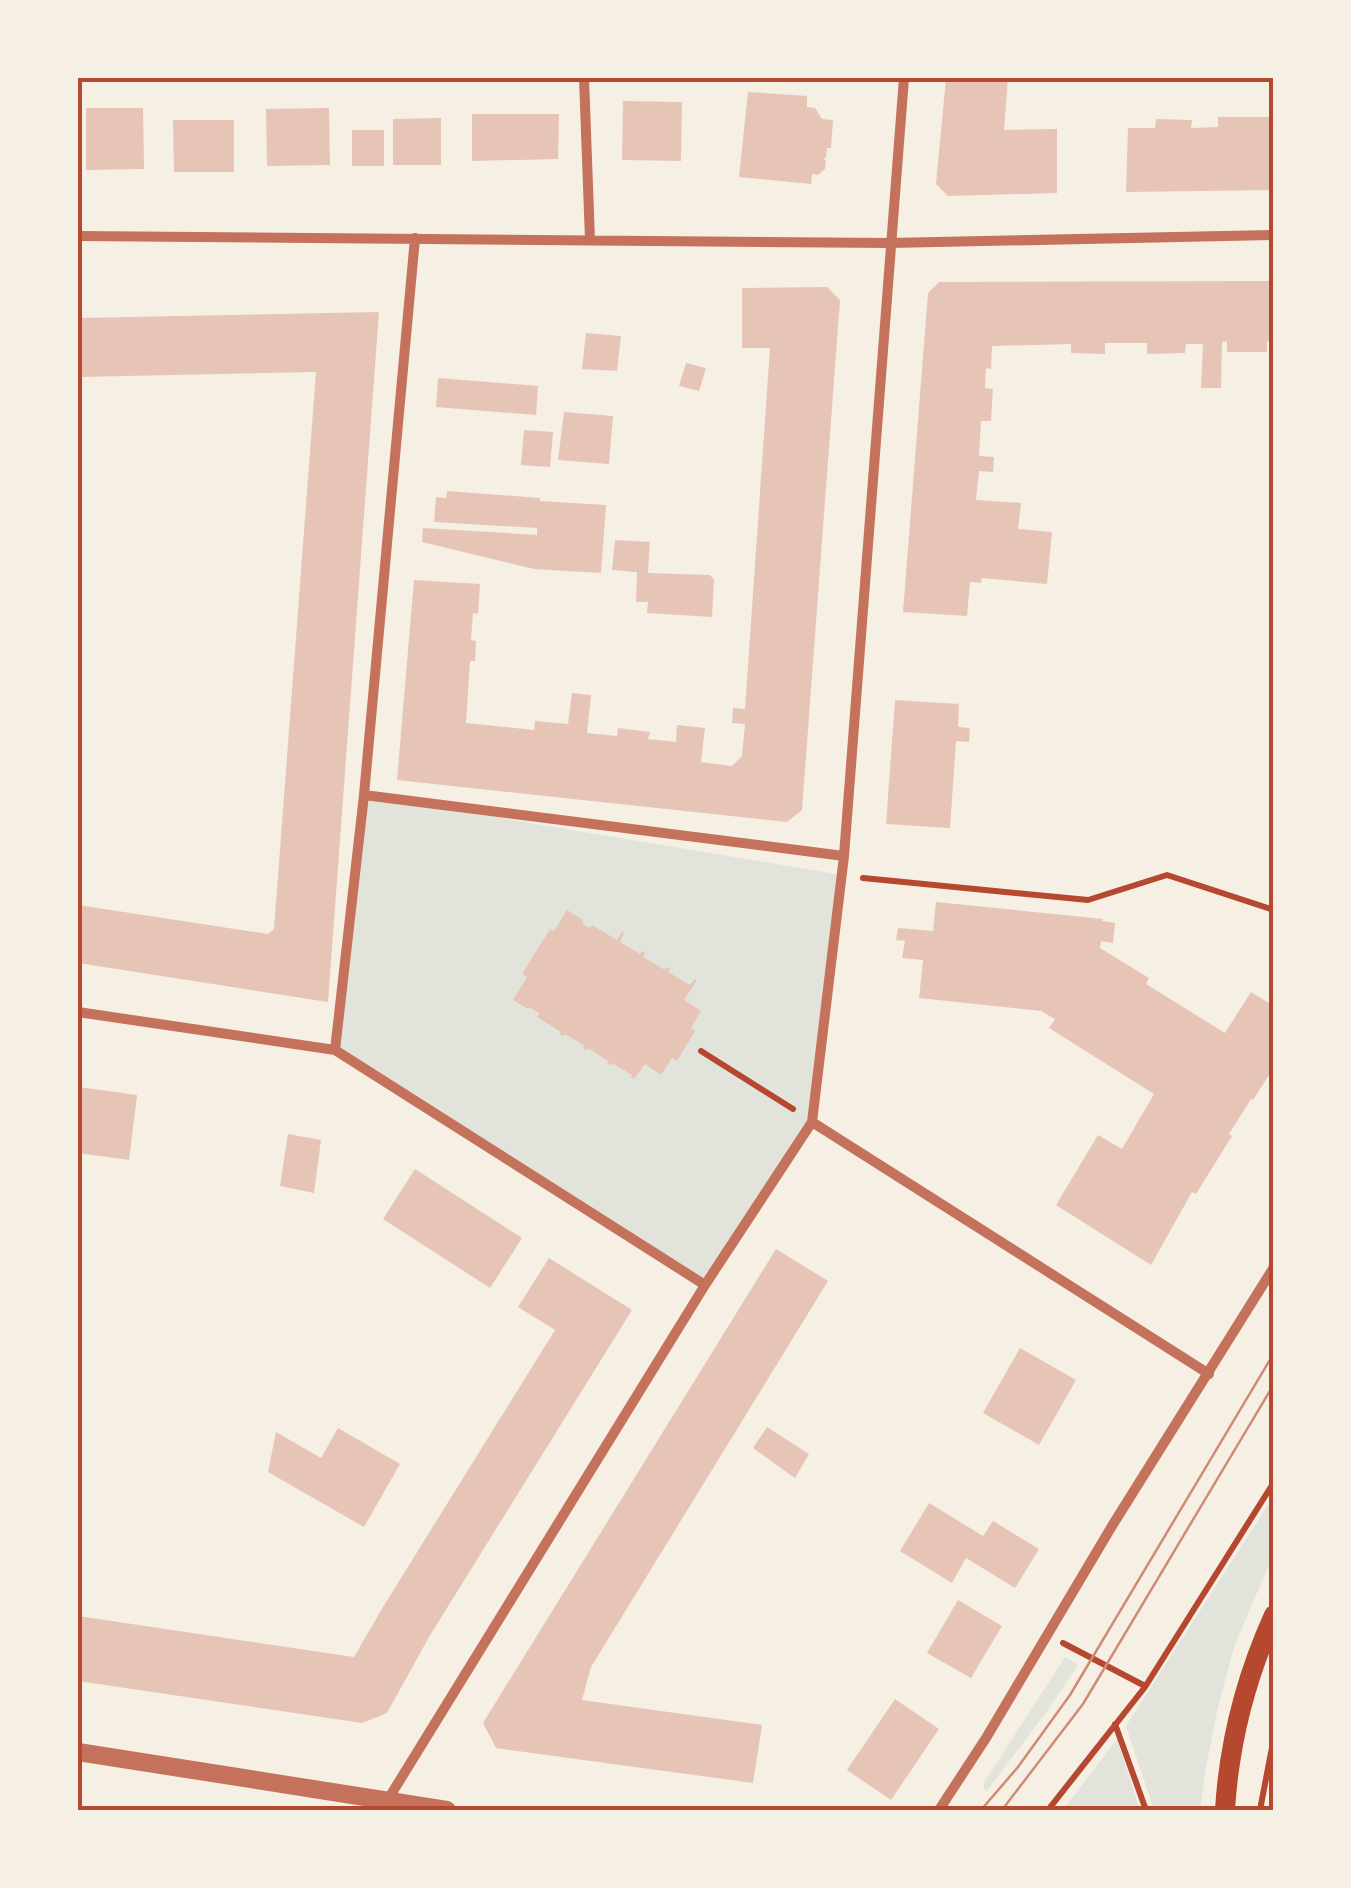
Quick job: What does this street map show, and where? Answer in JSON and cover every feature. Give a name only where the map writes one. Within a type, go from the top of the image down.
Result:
[{"type":"main road","points":[[1224,1810],[1236,1727],[1255,1657],[1274,1615]]},
{"type":"street","points":[[584,78],[590,240]]},
{"type":"street","points":[[387,1801],[704,1285],[812,1122],[844,856],[904,78]]},
{"type":"street","points":[[78,236],[890,243],[1274,235]]},
{"type":"street","points":[[336,1050],[364,795],[415,238]]},
{"type":"street","points":[[364,795],[844,856]]},
{"type":"street","points":[[78,1012],[336,1050],[704,1285]]},
{"type":"street","points":[[812,1122],[1209,1374]]},
{"type":"street","points":[[938,1810],[1274,1268]]},
{"type":"street","points":[[78,1752],[447,1810]]},
{"type":"path","points":[[842,876],[1088,900],[1167,875],[1274,910]]},
{"type":"path","points":[[701,1051],[812,1122]]},
{"type":"path","points":[[1048,1810],[1145,1686],[1274,1482]]},
{"type":"path","points":[[1082,1654],[1145,1686]]},
{"type":"path","points":[[1115,1724],[1146,1810]]},
{"type":"path","points":[[1260,1810],[1274,1737]]},
{"type":"shaded area","points":[[364,795],[841,875],[812,1122],[705,1285],[335,1050]]},
{"type":"shaded area","points":[[1273,1497],[1273,1556],[1235,1644],[1218,1707],[1200,1810],[1154,1810],[1126,1726]]},
{"type":"shaded area","points":[[1065,1657],[1078,1665],[986,1792],[983,1784]]},
{"type":"shaded area","points":[[1117,1739],[1140,1810],[1063,1810]]},
{"type":"building","points":[[946,78],[1008,78],[1004,130],[1057,129],[1057,193],[948,196],[936,184]]},
{"type":"building","points":[[748,92],[807,96],[807,107],[815,108],[822,119],[833,120],[831,148],[827,148],[823,158],[825,169],[818,175],[812,174],[811,184],[739,177]]},
{"type":"building","points":[[623,101],[682,102],[681,161],[622,160]]},
{"type":"building","points":[[86,108],[143,108],[144,169],[86,170]]},
{"type":"building","points":[[329,108],[330,165],[267,166],[266,109]]},
{"type":"building","points":[[472,114],[559,114],[558,159],[472,161]]},
{"type":"building","points":[[1218,117],[1274,117],[1274,190],[1126,192],[1128,128],[1155,128],[1156,119],[1192,120],[1191,128],[1218,127]]},
{"type":"building","points":[[441,118],[441,165],[393,165],[393,119]]},
{"type":"building","points":[[173,120],[234,120],[234,172],[174,172]]},
{"type":"building","points":[[352,130],[384,130],[384,166],[352,166]]},
{"type":"building","points":[[1274,281],[1274,341],[1267,341],[1267,352],[1227,352],[1227,341],[1222,342],[1221,388],[1201,388],[1203,344],[1186,344],[1185,353],[1147,354],[1147,343],[1105,343],[1105,354],[1071,353],[1071,344],[992,346],[985,388],[993,389],[991,421],[981,421],[979,456],[994,457],[993,472],[979,471],[976,500],[1021,503],[1018,529],[1052,532],[1047,584],[982,578],[981,583],[970,582],[967,616],[903,612],[928,293],[939,282]]},
{"type":"building","points":[[827,287],[840,300],[802,810],[787,822],[397,780],[414,580],[480,584],[478,614],[473,613],[471,640],[476,641],[475,661],[470,661],[466,723],[534,730],[535,721],[568,724],[572,693],[591,695],[587,733],[617,736],[618,728],[650,732],[648,739],[676,742],[677,725],[705,728],[701,762],[732,766],[742,756],[745,724],[732,723],[733,708],[745,709],[770,348],[742,348],[742,288]]},
{"type":"building","points":[[379,312],[328,1002],[78,963],[78,905],[268,934],[274,929],[316,372],[78,377],[78,318]]},
{"type":"building","points":[[586,333],[621,336],[617,371],[582,369]]},
{"type":"building","points":[[686,363],[706,368],[699,391],[679,386]]},
{"type":"building","points":[[438,378],[538,386],[536,415],[436,407]]},
{"type":"building","points":[[564,412],[613,416],[609,464],[558,460]]},
{"type":"building","points":[[524,430],[553,432],[550,467],[521,465]]},
{"type":"building","points":[[447,491],[606,505],[601,573],[534,569],[422,542],[423,528],[537,535],[537,528],[434,522],[436,497],[446,498]]},
{"type":"building","points":[[615,540],[650,542],[648,573],[710,575],[714,580],[712,617],[647,613],[648,602],[636,602],[637,572],[612,570]]},
{"type":"building","points":[[895,700],[959,704],[958,727],[970,728],[969,742],[956,741],[950,828],[886,824]]},
{"type":"building","points":[[936,902],[1115,923],[1113,943],[1101,941],[1100,948],[1149,978],[1146,984],[1225,1033],[1251,992],[1274,1006],[1274,1067],[1229,1134],[1232,1136],[1196,1194],[1192,1192],[1151,1265],[1056,1205],[1098,1135],[1122,1149],[1154,1094],[1049,1028],[1055,1019],[1041,1011],[919,998],[923,960],[902,958],[905,941],[896,940],[898,928],[933,931]]},
{"type":"building","points":[[567,910],[590,928],[592,925],[617,940],[624,933],[620,942],[640,954],[642,951],[643,957],[670,969],[668,972],[690,985],[697,980],[684,1000],[701,1011],[691,1028],[695,1031],[677,1061],[672,1058],[661,1075],[645,1064],[634,1079],[630,1077],[560,1034],[537,1017],[539,1013],[513,1000],[527,977],[522,974]]},
{"type":"building","points":[[78,1087],[137,1095],[129,1160],[78,1153]]},
{"type":"building","points":[[288,1134],[321,1140],[314,1193],[280,1186]]},
{"type":"building","points":[[415,1169],[522,1238],[490,1288],[383,1219]]},
{"type":"building","points":[[776,1249],[828,1281],[591,1667],[582,1700],[762,1725],[753,1783],[496,1748],[483,1723]]},
{"type":"building","points":[[549,1258],[632,1310],[429,1637],[387,1713],[362,1723],[78,1681],[78,1616],[354,1657],[555,1330],[518,1307]]},
{"type":"building","points":[[1020,1348],[1076,1380],[1039,1445],[983,1413]]},
{"type":"building","points":[[767,1427],[809,1454],[795,1478],[753,1448]]},
{"type":"building","points":[[338,1428],[400,1464],[364,1527],[268,1472],[276,1432],[321,1458]]},
{"type":"building","points":[[929,1503],[983,1536],[993,1521],[1039,1549],[1015,1588],[966,1558],[952,1583],[900,1551]]},
{"type":"building","points":[[958,1600],[1002,1626],[971,1678],[927,1653]]},
{"type":"building","points":[[895,1699],[939,1729],[891,1800],[847,1770]]},
{"type":"tram line","points":[[981,1810],[1070,1695],[1274,1353]]},
{"type":"tram line","points":[[1002,1810],[1083,1704],[1274,1384]]}]
